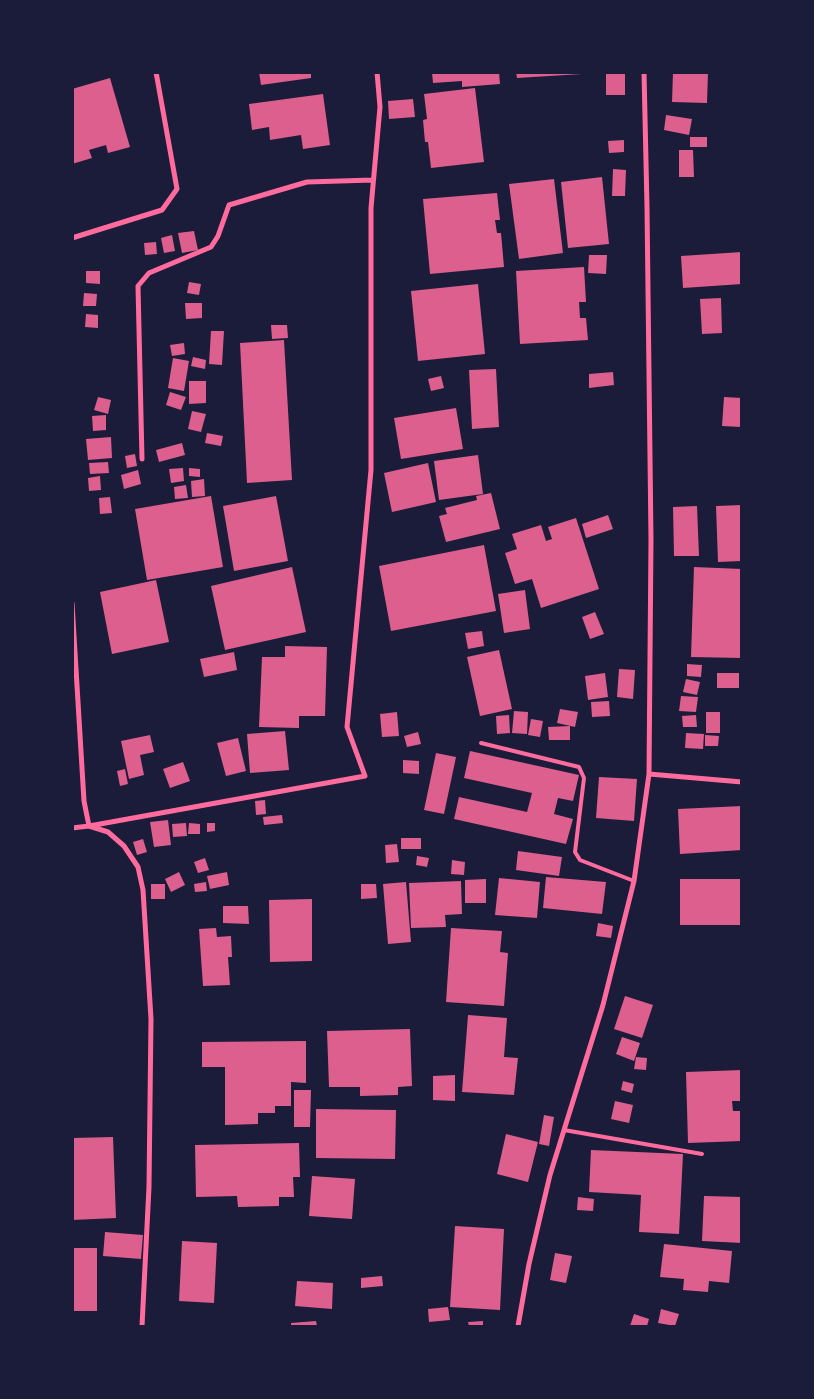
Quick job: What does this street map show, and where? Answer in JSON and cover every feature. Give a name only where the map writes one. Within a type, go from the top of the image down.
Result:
[{"type":"street","points":[[72,238],[162,210],[177,190],[156,72]]},
{"type":"street","points":[[72,828],[365,776],[348,727],[371,470],[371,208],[380,107],[377,72]]},
{"type":"street","points":[[518,1326],[531,1255],[550,1175],[603,1005],[634,881],[649,774],[650,520],[644,72]]},
{"type":"street","points":[[142,459],[138,286],[149,273],[211,247],[218,236],[229,206],[307,182],[373,180]]},
{"type":"street","points":[[72,603],[84,800],[89,826]]},
{"type":"street","points":[[649,774],[742,782]]},
{"type":"street","points":[[89,826],[108,832],[124,846],[138,867],[143,890],[151,1019],[149,1187],[142,1326]]},
{"type":"lane","points":[[481,743],[579,767],[584,778],[575,852],[580,860],[634,881]]},
{"type":"lane","points":[[564,1130],[702,1154]]},
{"type":"building","points":[[259,72],[311,72],[311,78],[261,85]]},
{"type":"building","points":[[432,72],[499,72],[500,84],[462,87],[462,81],[433,83]]},
{"type":"building","points":[[516,72],[582,72],[582,74],[517,78]]},
{"type":"building","points":[[606,72],[625,72],[625,95],[606,95]]},
{"type":"building","points":[[673,72],[708,72],[707,103],[672,102]]},
{"type":"building","points":[[110,78],[130,147],[108,153],[106,145],[89,150],[92,158],[72,164],[72,89]]},
{"type":"building","points":[[475,88],[484,162],[431,168],[428,142],[425,142],[423,120],[427,119],[424,94]]},
{"type":"building","points":[[323,94],[330,145],[303,149],[301,135],[270,140],[269,127],[252,130],[249,104]]},
{"type":"building","points":[[413,99],[415,117],[389,119],[388,101]]},
{"type":"building","points":[[666,115],[692,119],[689,135],[664,130]]},
{"type":"building","points":[[690,137],[707,137],[707,147],[690,147]]},
{"type":"building","points":[[624,140],[624,152],[609,153],[608,141]]},
{"type":"building","points":[[679,150],[693,150],[694,177],[679,177]]},
{"type":"building","points":[[613,169],[626,170],[625,196],[612,196]]},
{"type":"building","points":[[602,177],[609,244],[568,248],[561,182]]},
{"type":"building","points":[[554,179],[563,253],[519,259],[509,184]]},
{"type":"building","points":[[497,193],[500,220],[495,220],[497,233],[501,233],[504,267],[430,274],[423,199]]},
{"type":"building","points":[[194,231],[198,250],[182,253],[178,233]]},
{"type":"building","points":[[172,235],[175,251],[164,253],[161,238]]},
{"type":"building","points":[[156,242],[157,254],[145,255],[144,243]]},
{"type":"building","points":[[742,252],[742,284],[683,288],[681,256]]},
{"type":"building","points":[[589,255],[607,255],[606,274],[588,273]]},
{"type":"building","points":[[584,267],[586,302],[579,302],[580,318],[586,318],[588,340],[520,344],[516,271]]},
{"type":"building","points":[[86,271],[100,271],[100,284],[86,283]]},
{"type":"building","points":[[189,282],[201,284],[199,295],[187,293]]},
{"type":"building","points":[[478,284],[485,354],[418,361],[411,291]]},
{"type":"building","points":[[84,293],[97,294],[96,306],[83,306]]},
{"type":"building","points":[[721,298],[722,333],[702,334],[700,299]]},
{"type":"building","points":[[185,303],[202,303],[202,318],[186,319]]},
{"type":"building","points":[[86,314],[98,315],[98,328],[85,327]]},
{"type":"building","points":[[271,325],[287,325],[288,338],[272,339]]},
{"type":"building","points":[[211,331],[224,331],[222,365],[209,364]]},
{"type":"building","points":[[284,340],[292,480],[247,483],[240,343]]},
{"type":"building","points":[[184,343],[185,354],[172,356],[170,345]]},
{"type":"building","points":[[193,357],[206,360],[205,369],[191,366]]},
{"type":"building","points":[[173,358],[189,361],[184,391],[168,388]]},
{"type":"building","points":[[496,369],[499,427],[472,429],[469,370]]},
{"type":"building","points":[[613,372],[614,385],[589,388],[589,374]]},
{"type":"building","points":[[441,376],[444,388],[431,391],[428,379]]},
{"type":"building","points":[[189,381],[206,381],[206,403],[189,404]]},
{"type":"building","points":[[170,392],[186,397],[181,410],[166,405]]},
{"type":"building","points":[[98,397],[111,400],[108,414],[94,410]]},
{"type":"building","points":[[724,397],[742,398],[741,427],[722,426]]},
{"type":"building","points":[[456,408],[463,449],[401,459],[394,418]]},
{"type":"building","points":[[192,411],[206,414],[201,432],[188,429]]},
{"type":"building","points":[[106,415],[106,430],[93,431],[92,416]]},
{"type":"building","points":[[207,433],[223,436],[221,446],[205,443]]},
{"type":"building","points":[[111,437],[112,458],[88,460],[86,439]]},
{"type":"building","points":[[182,443],[185,455],[159,462],[156,450]]},
{"type":"building","points":[[135,454],[137,466],[127,468],[125,456]]},
{"type":"building","points":[[478,455],[483,494],[439,500],[434,461]]},
{"type":"building","points":[[108,462],[109,473],[90,474],[89,463]]},
{"type":"building","points":[[428,463],[436,502],[392,512],[384,473]]},
{"type":"building","points":[[183,468],[184,481],[171,483],[169,469]]},
{"type":"building","points":[[189,468],[200,469],[200,477],[189,476]]},
{"type":"building","points":[[138,470],[141,484],[124,489],[121,475]]},
{"type":"building","points":[[100,476],[101,490],[89,491],[88,478]]},
{"type":"building","points":[[204,479],[205,496],[192,497],[191,481]]},
{"type":"building","points":[[186,485],[188,498],[175,499],[174,487]]},
{"type":"building","points":[[491,493],[500,529],[446,542],[439,516],[447,514],[445,508],[477,500],[476,496]]},
{"type":"building","points":[[211,496],[223,567],[147,580],[135,509]]},
{"type":"building","points":[[276,496],[288,561],[234,571],[223,506]]},
{"type":"building","points":[[110,497],[112,513],[100,514],[99,498]]},
{"type":"building","points":[[742,505],[742,561],[718,562],[716,506]]},
{"type":"building","points":[[697,506],[699,556],[674,556],[673,507]]},
{"type":"building","points":[[608,515],[613,529],[586,538],[582,524]]},
{"type":"building","points":[[576,518],[599,589],[541,608],[532,579],[515,584],[505,553],[517,549],[512,534],[541,525],[546,541],[552,539],[548,527]]},
{"type":"building","points":[[484,545],[496,611],[391,631],[379,566]]},
{"type":"building","points":[[292,567],[306,632],[225,650],[211,586]]},
{"type":"building","points":[[694,567],[742,569],[742,658],[691,657]]},
{"type":"building","points":[[156,580],[169,642],[112,654],[100,592]]},
{"type":"building","points":[[525,590],[530,629],[504,633],[498,594]]},
{"type":"building","points":[[595,612],[604,634],[590,639],[582,617]]},
{"type":"building","points":[[482,631],[484,646],[468,649],[465,633]]},
{"type":"building","points":[[285,646],[327,647],[325,716],[299,716],[299,728],[259,727],[262,657],[285,657]]},
{"type":"building","points":[[499,650],[512,709],[480,716],[467,657]]},
{"type":"building","points":[[234,652],[237,670],[204,677],[200,659]]},
{"type":"building","points":[[687,664],[702,665],[701,677],[687,676]]},
{"type":"building","points":[[619,669],[635,670],[633,699],[617,697]]},
{"type":"building","points":[[605,673],[608,697],[588,700],[585,676]]},
{"type":"building","points":[[717,673],[739,673],[739,688],[717,688]]},
{"type":"building","points":[[686,679],[700,682],[697,695],[683,692]]},
{"type":"building","points":[[681,696],[698,697],[696,712],[679,711]]},
{"type":"building","points":[[609,701],[610,716],[592,717],[591,702]]},
{"type":"building","points":[[560,709],[578,712],[575,727],[557,723]]},
{"type":"building","points":[[514,711],[528,712],[527,734],[512,733]]},
{"type":"building","points":[[397,712],[399,736],[382,737],[380,714]]},
{"type":"building","points":[[706,712],[720,712],[720,733],[706,733]]},
{"type":"building","points":[[509,715],[510,733],[497,734],[496,716]]},
{"type":"building","points":[[696,715],[697,727],[683,727],[682,716]]},
{"type":"building","points":[[531,719],[543,721],[540,737],[528,735]]},
{"type":"building","points":[[570,726],[570,740],[549,740],[548,727]]},
{"type":"building","points":[[285,731],[289,770],[250,773],[247,734]]},
{"type":"building","points":[[418,732],[421,744],[407,747],[404,736]]},
{"type":"building","points":[[686,733],[704,734],[703,749],[685,748]]},
{"type":"building","points":[[150,735],[154,752],[140,755],[144,775],[129,779],[121,741]]},
{"type":"building","points":[[705,735],[719,736],[718,746],[705,746]]},
{"type":"building","points":[[238,738],[246,771],[226,776],[217,743]]},
{"type":"building","points":[[470,751],[579,775],[573,801],[558,798],[554,814],[573,819],[566,844],[454,819],[459,797],[527,812],[532,793],[464,778]]},
{"type":"building","points":[[436,753],[456,757],[444,814],[424,810]]},
{"type":"building","points":[[403,760],[419,761],[419,774],[403,773]]},
{"type":"building","points":[[183,762],[190,781],[170,788],[163,769]]},
{"type":"building","points":[[125,769],[128,784],[120,786],[117,771]]},
{"type":"building","points":[[599,777],[637,779],[634,821],[596,818]]},
{"type":"building","points":[[265,800],[266,814],[256,815],[255,801]]},
{"type":"building","points":[[742,806],[742,850],[680,854],[678,809]]},
{"type":"building","points":[[282,815],[283,823],[264,825],[263,817]]},
{"type":"building","points":[[168,820],[171,845],[154,847],[150,822]]},
{"type":"building","points":[[186,823],[187,836],[173,837],[172,824]]},
{"type":"building","points":[[189,823],[200,824],[200,834],[188,834]]},
{"type":"building","points":[[207,823],[215,823],[215,831],[207,832]]},
{"type":"building","points":[[401,838],[421,838],[421,849],[401,849]]},
{"type":"building","points":[[143,839],[147,852],[137,855],[133,842]]},
{"type":"building","points":[[397,844],[399,862],[386,863],[385,845]]},
{"type":"building","points":[[518,851],[562,857],[559,876],[516,870]]},
{"type":"building","points":[[417,856],[429,858],[427,867],[416,865]]},
{"type":"building","points":[[205,858],[209,870],[198,873],[194,862]]},
{"type":"building","points":[[452,860],[465,862],[464,875],[451,874]]},
{"type":"building","points":[[179,872],[185,885],[171,892],[165,879]]},
{"type":"building","points":[[227,872],[229,885],[210,889],[207,876]]},
{"type":"building","points":[[546,877],[606,882],[602,914],[543,908]]},
{"type":"building","points":[[499,878],[540,882],[537,918],[495,915]]},
{"type":"building","points":[[486,879],[486,903],[465,903],[465,880]]},
{"type":"building","points":[[680,879],[742,879],[742,925],[680,925]]},
{"type":"building","points":[[461,881],[462,914],[445,915],[446,927],[411,928],[409,883]]},
{"type":"building","points":[[206,882],[207,891],[195,892],[194,884]]},
{"type":"building","points":[[406,882],[411,942],[388,944],[383,884]]},
{"type":"building","points":[[151,884],[165,884],[165,899],[151,899]]},
{"type":"building","points":[[361,884],[376,884],[377,898],[361,899]]},
{"type":"building","points":[[312,899],[312,961],[270,962],[269,900]]},
{"type":"building","points":[[223,906],[248,906],[249,924],[223,923]]},
{"type":"building","points":[[598,923],[613,926],[611,938],[596,936]]},
{"type":"building","points":[[216,928],[217,937],[231,936],[232,957],[228,957],[230,985],[203,986],[199,929]]},
{"type":"building","points":[[451,928],[502,931],[500,952],[508,953],[504,1006],[446,1002]]},
{"type":"building","points":[[625,996],[653,1005],[642,1038],[614,1029]]},
{"type":"building","points":[[468,1015],[507,1018],[504,1057],[518,1058],[514,1095],[462,1092]]},
{"type":"building","points":[[410,1029],[412,1086],[398,1087],[398,1095],[360,1096],[360,1087],[329,1087],[327,1031]]},
{"type":"building","points":[[622,1037],[640,1043],[634,1061],[616,1054]]},
{"type":"building","points":[[306,1041],[306,1083],[291,1082],[291,1106],[275,1106],[275,1113],[258,1113],[258,1124],[225,1125],[225,1067],[202,1067],[202,1042]]},
{"type":"building","points":[[636,1057],[647,1058],[646,1070],[634,1069]]},
{"type":"building","points":[[742,1070],[742,1101],[732,1101],[733,1111],[742,1111],[742,1141],[688,1143],[686,1072]]},
{"type":"building","points":[[455,1075],[455,1101],[433,1100],[433,1076]]},
{"type":"building","points":[[623,1081],[634,1084],[632,1093],[621,1090]]},
{"type":"building","points":[[294,1090],[311,1090],[310,1127],[294,1127]]},
{"type":"building","points":[[615,1101],[633,1105],[629,1123],[611,1119]]},
{"type":"building","points":[[316,1109],[396,1110],[395,1159],[316,1158]]},
{"type":"building","points":[[544,1115],[554,1117],[549,1146],[539,1144]]},
{"type":"building","points":[[506,1134],[538,1142],[528,1182],[497,1174]]},
{"type":"building","points":[[113,1137],[116,1218],[72,1220],[72,1138]]},
{"type":"building","points":[[299,1143],[300,1177],[293,1177],[294,1197],[279,1197],[279,1206],[238,1207],[237,1196],[196,1197],[195,1145]]},
{"type":"building","points":[[591,1150],[683,1154],[679,1234],[639,1232],[641,1195],[589,1192]]},
{"type":"building","points":[[312,1176],[355,1179],[352,1219],[309,1216]]},
{"type":"building","points":[[704,1196],[742,1197],[742,1243],[702,1241]]},
{"type":"building","points":[[578,1197],[594,1199],[593,1211],[577,1210]]},
{"type":"building","points":[[455,1226],[504,1229],[500,1310],[450,1307]]},
{"type":"building","points":[[105,1232],[143,1235],[141,1259],[103,1256]]},
{"type":"building","points":[[182,1241],[217,1243],[214,1303],[179,1301]]},
{"type":"building","points":[[664,1244],[732,1251],[729,1283],[709,1281],[708,1292],[683,1290],[684,1279],[660,1277]]},
{"type":"building","points":[[72,1248],[97,1248],[97,1311],[72,1311]]},
{"type":"building","points":[[555,1253],[572,1256],[566,1283],[550,1280]]},
{"type":"building","points":[[382,1276],[383,1286],[361,1288],[361,1278]]},
{"type":"building","points":[[297,1281],[333,1283],[332,1309],[295,1306]]},
{"type":"building","points":[[448,1307],[450,1320],[429,1322],[428,1309]]},
{"type":"building","points":[[661,1309],[679,1314],[675,1326],[658,1323]]},
{"type":"building","points":[[634,1314],[649,1319],[647,1326],[630,1326]]},
{"type":"building","points":[[316,1321],[317,1326],[291,1326],[291,1323]]},
{"type":"building","points":[[483,1321],[483,1326],[469,1326],[468,1322]]}]
